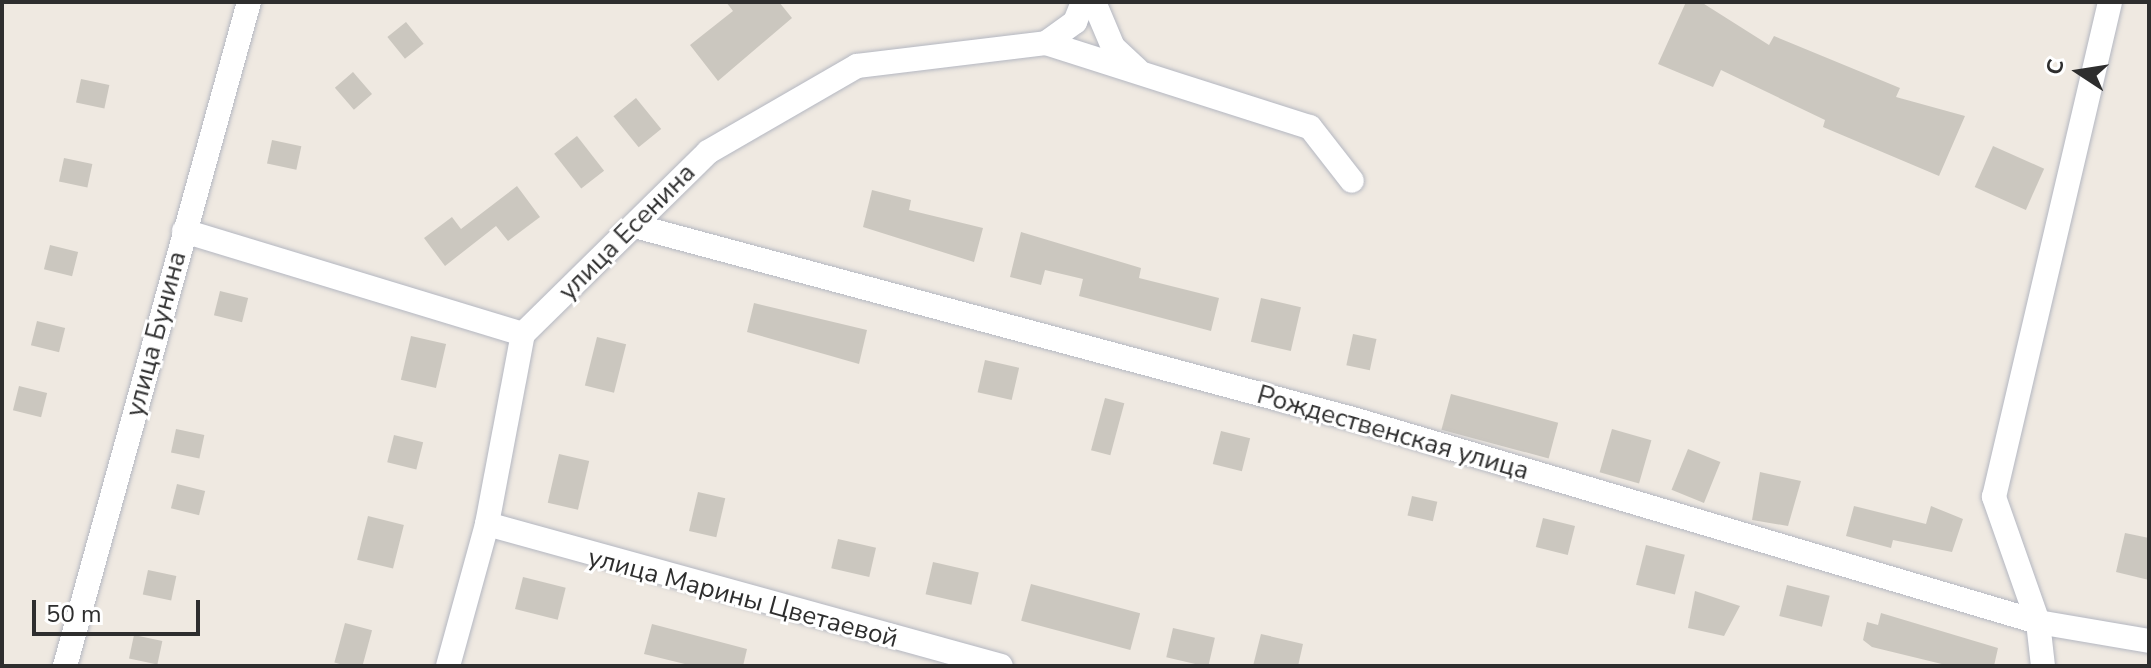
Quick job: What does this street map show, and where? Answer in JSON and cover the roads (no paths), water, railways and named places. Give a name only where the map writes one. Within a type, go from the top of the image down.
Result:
[{"type":"street","name":"улица Бунина","points":[[65,666],[249,2]]},
{"type":"street","points":[[1046,43],[1075,22],[1083,2]]},
{"type":"street","points":[[1094,2],[1113,47],[1145,76]]},
{"type":"street","points":[[2043,666],[2038,622],[1994,497],[2110,2]]},
{"type":"street","points":[[1046,43],[1310,127],[1352,181]]},
{"type":"street","name":"улица Есенина","points":[[523,334],[635,226],[665,186],[708,152],[857,66],[1046,43]]},
{"type":"street","name":"Рождественская улица","points":[[635,226],[1353,419],[2038,622],[2149,641]]},
{"type":"street","points":[[184,231],[523,334],[487,524],[448,666]]},
{"type":"street","name":"улица Марины Цветаевой","points":[[487,524],[1001,666]]}]
